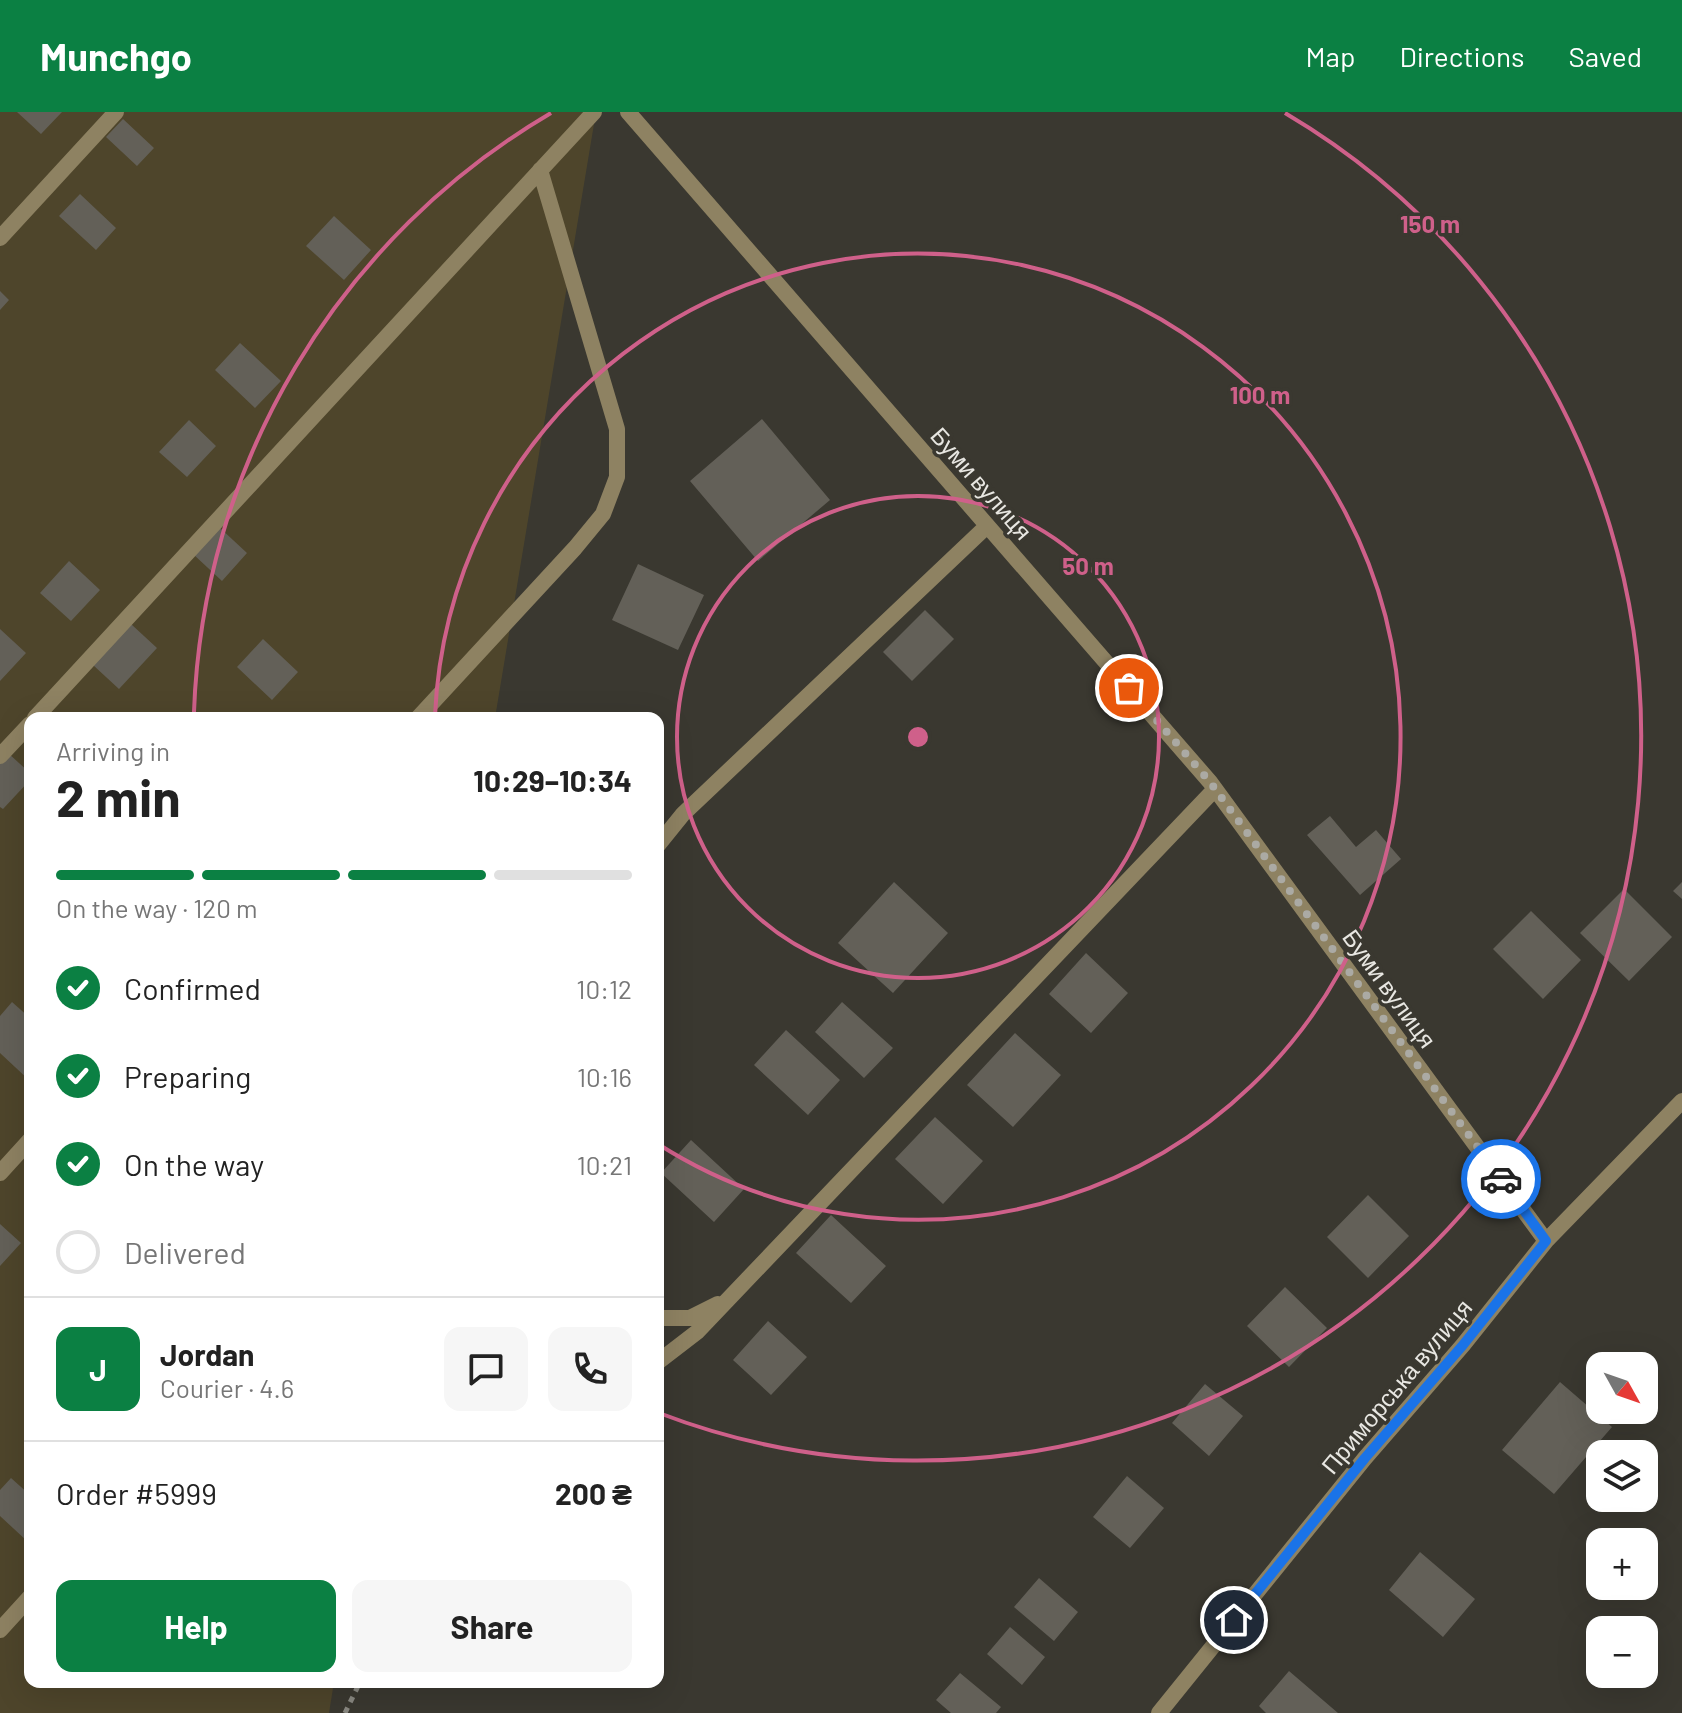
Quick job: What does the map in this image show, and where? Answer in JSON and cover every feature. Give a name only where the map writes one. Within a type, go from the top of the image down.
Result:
[{"type":"street","points":[[0,238],[116,112]]},
{"type":"street","points":[[41,712],[594,112]]},
{"type":"street","name":"Буми вулиця","points":[[628,112],[1215,789],[1546,1241]]},
{"type":"street","points":[[424,712],[603,514],[617,477],[617,429],[540,170]]},
{"type":"street","points":[[664,838],[683,814],[987,526]]},
{"type":"street","points":[[0,756],[24,730]]},
{"type":"street","points":[[664,1357],[697,1332],[730,1298],[1215,789]]},
{"type":"street","name":"Приморська вулиця","points":[[1159,1713],[1546,1241],[1682,1101]]},
{"type":"street","points":[[0,1173],[24,1147]]},
{"type":"street","points":[[664,1318],[690,1318],[730,1298]]},
{"type":"street","points":[[0,1630],[24,1604]]},
{"type":"path","points":[[345,1713],[357,1688]]},
{"type":"shaded area","points":[[0,112],[596,112],[496,712],[24,712],[24,1688],[333,1688],[329,1713],[0,1713]]},
{"type":"building","points":[[17,112],[62,112],[41,134]]},
{"type":"building","points":[[123,119],[154,148],[137,166],[106,137]]},
{"type":"building","points":[[80,194],[116,228],[96,250],[59,216]]},
{"type":"building","points":[[334,216],[371,250],[344,280],[306,246]]},
{"type":"building","points":[[0,291],[9,300],[0,310]]},
{"type":"building","points":[[240,343],[281,381],[255,408],[215,370]]},
{"type":"building","points":[[762,419],[830,500],[758,561],[690,481]]},
{"type":"building","points":[[189,420],[216,446],[187,477],[159,452]]},
{"type":"building","points":[[219,527],[247,553],[222,581],[193,554]]},
{"type":"building","points":[[69,561],[100,590],[71,621],[40,593]]},
{"type":"building","points":[[638,564],[704,595],[678,650],[612,620]]},
{"type":"building","points":[[925,610],[954,639],[912,681],[883,652]]},
{"type":"building","points":[[131,624],[157,648],[119,689],[93,665]]},
{"type":"building","points":[[0,629],[26,653],[0,681]]},
{"type":"building","points":[[263,639],[298,672],[272,700],[237,667]]},
{"type":"building","points":[[8,753],[24,768],[24,786],[3,809],[0,807],[0,762]]},
{"type":"building","points":[[1330,816],[1356,847],[1376,830],[1401,859],[1360,895],[1307,835]]},
{"type":"building","points":[[894,882],[948,933],[893,993],[838,943]]},
{"type":"building","points":[[1682,882],[1682,899],[1673,891]]},
{"type":"building","points":[[1624,889],[1672,937],[1629,981],[1580,933]]},
{"type":"building","points":[[1531,911],[1581,960],[1543,999],[1493,949]]},
{"type":"building","points":[[1086,953],[1128,993],[1091,1033],[1049,994]]},
{"type":"building","points":[[12,1002],[24,1013],[24,1075],[0,1053],[0,1016]]},
{"type":"building","points":[[842,1002],[893,1048],[864,1078],[815,1032]]},
{"type":"building","points":[[786,1030],[840,1080],[808,1115],[754,1065]]},
{"type":"building","points":[[1015,1033],[1061,1075],[1013,1127],[967,1085]]},
{"type":"building","points":[[935,1117],[983,1161],[943,1204],[895,1159]]},
{"type":"building","points":[[691,1140],[744,1189],[714,1222],[664,1176],[664,1170]]},
{"type":"building","points":[[1368,1195],[1409,1236],[1368,1278],[1327,1237]]},
{"type":"building","points":[[831,1215],[886,1266],[851,1303],[796,1253]]},
{"type":"building","points":[[0,1224],[21,1243],[0,1266]]},
{"type":"building","points":[[1285,1287],[1327,1328],[1289,1367],[1247,1326]]},
{"type":"building","points":[[768,1321],[807,1357],[771,1395],[733,1360]]},
{"type":"building","points":[[1560,1382],[1586,1404],[1586,1424],[1609,1424],[1612,1427],[1601,1440],[1586,1440],[1586,1457],[1554,1494],[1502,1450]]},
{"type":"building","points":[[1205,1384],[1243,1416],[1209,1456],[1172,1423]]},
{"type":"building","points":[[1127,1476],[1164,1508],[1130,1548],[1093,1517]]},
{"type":"building","points":[[11,1478],[24,1490],[24,1538],[0,1516],[0,1490]]},
{"type":"building","points":[[1420,1552],[1475,1599],[1443,1637],[1389,1590]]},
{"type":"building","points":[[1039,1578],[1078,1612],[1054,1641],[1014,1607]]},
{"type":"building","points":[[1010,1627],[1045,1657],[1022,1685],[987,1654]]},
{"type":"building","points":[[1289,1671],[1338,1713],[1266,1713],[1259,1706]]},
{"type":"building","points":[[960,1673],[1001,1707],[996,1713],[951,1713],[936,1700]]},
{"type":"way so far","points":[[1129,688],[1210,782],[1501,1179]]},
{"type":"route","points":[[1234,1620],[1546,1241],[1501,1179]]}]
